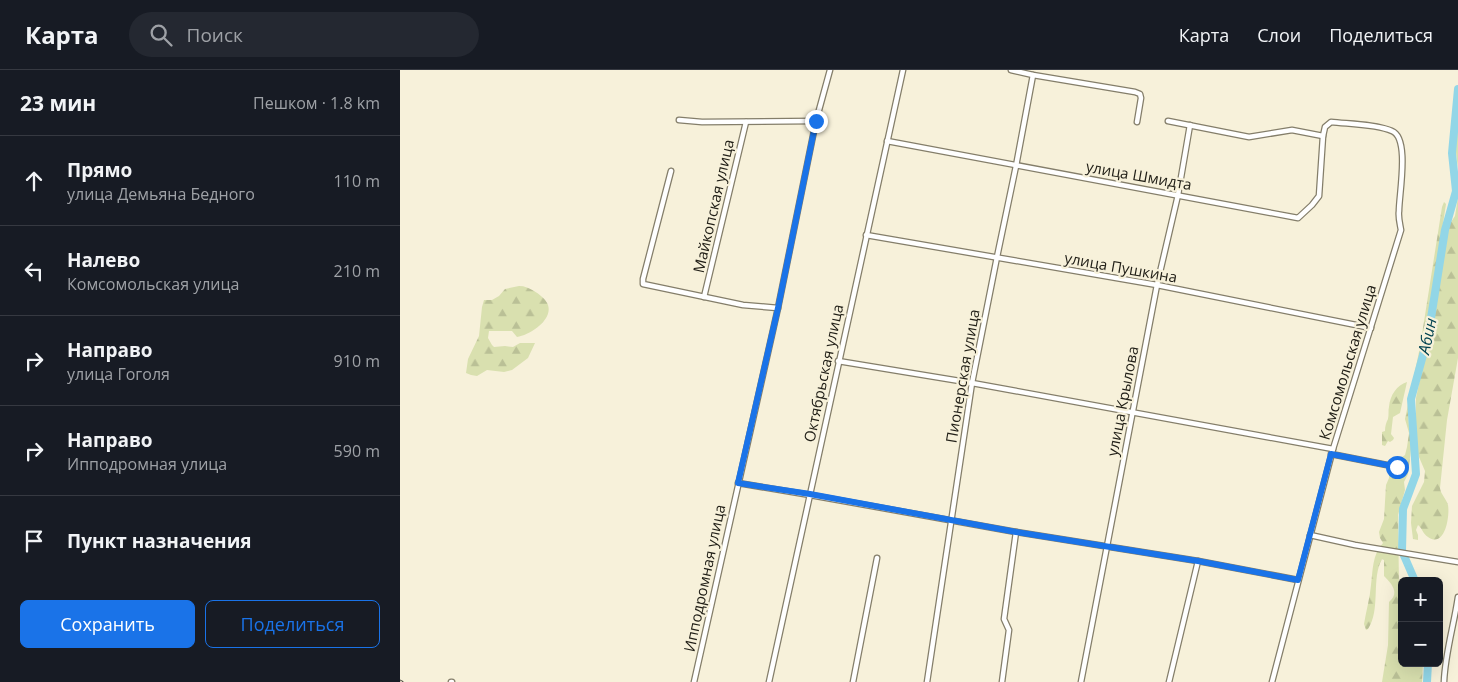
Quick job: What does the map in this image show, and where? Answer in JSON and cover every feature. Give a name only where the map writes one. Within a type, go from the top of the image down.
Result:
[{"type":"street","name":"Ипподромная улица","points":[[694,682],[778,308],[816,121],[830,70]]},
{"type":"street","name":"Октябрьская улица","points":[[769,682],[902,70]]},
{"type":"street","points":[[1011,70],[1140,94],[1137,122]]},
{"type":"street","name":"Пионерская улица","points":[[927,682],[972,383],[1033,75]]},
{"type":"street","points":[[679,120],[702,122],[816,121]]},
{"type":"street","points":[[1168,121],[1249,137],[1292,130],[1322,136]]},
{"type":"street","name":"Майкопская улица","points":[[704,297],[746,122]]},
{"type":"street","name":"Комсомольская улица","points":[[1272,682],[1332,452],[1401,230],[1398,213],[1402,179],[1401,145],[1398,134],[1380,128],[1331,122],[1324,127],[1322,136]]},
{"type":"street","name":"улица Крылова","points":[[1081,682],[1157,286],[1178,195],[1190,125]]},
{"type":"street","name":"улица Шмидта","points":[[887,141],[1298,218],[1312,206],[1319,196],[1322,136]]},
{"type":"street","points":[[671,171],[642,279],[643,284],[744,305],[778,308]]},
{"type":"street","name":"улица Пушкина","points":[[866,235],[1157,286],[1371,328]]},
{"type":"street","points":[[838,361],[972,383],[1133,413],[1332,452],[1397,467]]},
{"type":"street","points":[[738,483],[810,494],[1016,532],[1198,561],[1298,580]]},
{"type":"street","points":[[1002,682],[1009,630],[1004,619],[1016,532]]},
{"type":"street","points":[[1310,535],[1458,562]]},
{"type":"street","points":[[854,682],[876,558]]},
{"type":"street","points":[[1169,682],[1198,561]]},
{"type":"street","points":[[1444,682],[1458,597]]},
{"type":"green space","points":[[1458,114],[1458,168],[1455,145]]},
{"type":"green space","points":[[1458,197],[1458,358],[1447,420],[1440,488],[1448,505],[1448,516],[1445,530],[1439,539],[1434,540],[1428,537],[1418,525],[1416,530],[1418,540],[1413,539],[1411,523],[1412,506],[1424,482],[1425,471],[1416,450],[1416,398],[1449,225],[1455,216]]},
{"type":"green space","points":[[1444,202],[1446,204],[1426,335],[1408,411],[1412,441],[1408,474],[1404,482],[1405,490],[1398,515],[1398,667],[1423,667],[1422,682],[1382,682],[1388,645],[1389,602],[1394,595],[1394,589],[1384,576],[1384,560],[1382,559],[1377,575],[1372,621],[1366,630],[1364,624],[1374,563],[1379,548],[1383,543],[1379,532],[1384,519],[1389,466],[1401,465],[1402,457],[1405,455],[1407,447],[1409,433],[1405,419],[1420,347]]},
{"type":"green space","points":[[519,286],[530,289],[544,299],[548,305],[549,311],[547,316],[534,330],[522,336],[517,337],[512,331],[489,331],[488,338],[494,347],[513,347],[520,343],[535,343],[528,358],[512,370],[504,372],[487,370],[477,376],[466,373],[468,359],[479,336],[484,300],[492,300],[505,289]]},
{"type":"green space","points":[[1407,382],[1400,413],[1393,417],[1391,434],[1394,438],[1390,442],[1388,441],[1385,446],[1382,445],[1382,432],[1385,431],[1391,398],[1397,388]]},
{"type":"waterway","name":"Абин","points":[[1413,577],[1402,551],[1403,509],[1416,474],[1411,399],[1428,337],[1445,230],[1456,191],[1452,153],[1458,89]]},
{"type":"waterway","name":"Абин","points":[[1427,682],[1428,667]]},
{"type":"route","points":[[816,121],[778,308],[738,483],[810,494],[1016,532],[1198,561],[1298,580],[1331,454],[1397,467]]}]
